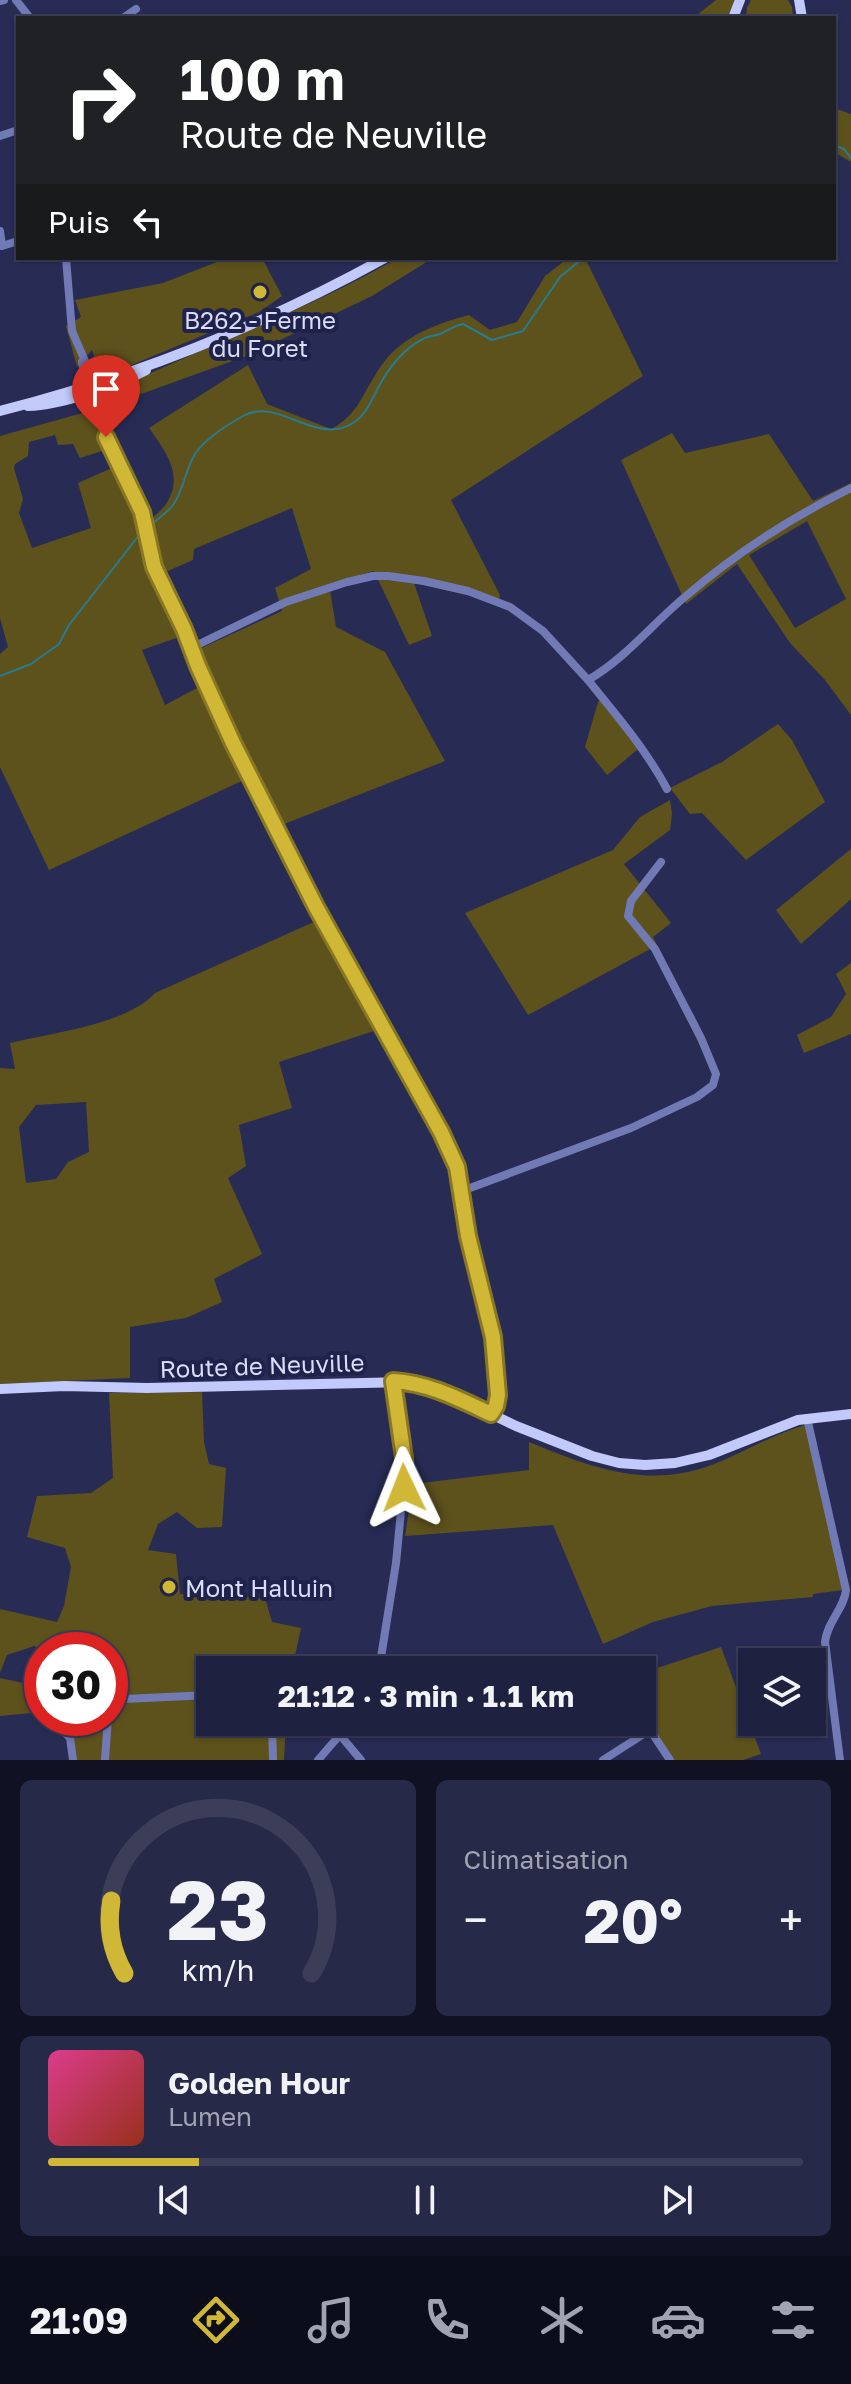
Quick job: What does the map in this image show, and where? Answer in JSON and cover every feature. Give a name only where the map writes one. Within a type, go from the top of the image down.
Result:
[{"type":"main road","points":[[4,410],[90,387],[169,357],[277,312],[381,260]]},
{"type":"main road","name":"Route de Neuville","points":[[0,1389],[414,1383],[441,1391],[583,1460],[638,1471],[698,1464],[743,1446],[779,1426],[807,1418],[851,1414]]},
{"type":"street","points":[[16,0],[28,16]]},
{"type":"street","points":[[126,16],[136,9]]},
{"type":"street","points":[[0,231],[2,246],[16,242]]},
{"type":"street","points":[[66,260],[70,320],[103,428],[142,512],[154,567],[212,700],[276,831],[441,1132],[457,1167],[468,1236],[494,1345],[498,1395],[491,1414]]},
{"type":"street","points":[[588,680],[612,664],[682,599],[712,576],[790,520],[851,488]]},
{"type":"street","points":[[191,648],[286,602],[360,578],[388,576],[468,591],[510,607],[543,631],[629,728],[667,789]]},
{"type":"street","points":[[462,1191],[631,1128],[689,1102],[713,1085],[715,1071],[701,1038],[655,949],[628,916],[629,904],[661,862]]},
{"type":"street","points":[[381,1656],[396,1563],[405,1473],[393,1381]]},
{"type":"street","points":[[807,1418],[846,1590],[844,1602],[829,1626],[825,1642],[840,1760]]},
{"type":"street","points":[[128,1699],[196,1696]]},
{"type":"street","points":[[603,1760],[650,1730],[670,1760]]},
{"type":"street","points":[[69,1736],[73,1760]]},
{"type":"street","points":[[105,1760],[107,1736]]},
{"type":"street","points":[[272,1736],[273,1760]]},
{"type":"street","points":[[318,1760],[339,1736]]},
{"type":"street","points":[[341,1736],[361,1760]]},
{"type":"shaded area","points":[[716,0],[736,0],[728,16],[696,16]]},
{"type":"shaded area","points":[[751,0],[788,0],[793,16],[746,16]]},
{"type":"shaded area","points":[[836,109],[851,114],[851,162],[836,153]]},
{"type":"shaded area","points":[[222,260],[263,260],[282,296],[259,312],[117,371],[98,367],[92,350],[77,367],[66,326],[81,317],[75,300],[163,283]]},
{"type":"shaded area","points":[[394,260],[430,260],[372,296],[249,355],[105,407],[115,440],[105,450],[80,458],[73,444],[58,445],[55,435],[29,442],[28,456],[14,468],[23,499],[19,513],[32,548],[91,528],[78,483],[114,467],[137,512],[146,563],[179,637],[142,650],[165,705],[199,687],[187,657],[282,611],[275,588],[311,569],[292,508],[194,549],[193,560],[163,573],[154,557],[148,522],[166,504],[174,483],[171,464],[149,428],[248,365],[267,404],[331,429],[349,416],[384,362],[411,338],[469,315],[490,330],[517,322],[545,276],[565,260],[589,260],[587,262],[643,376],[451,500],[500,595],[498,605],[485,599],[414,583],[432,636],[409,645],[374,571],[329,584],[336,627],[385,652],[445,761],[269,830],[244,780],[49,870],[0,767],[0,654],[8,647],[0,618],[0,436],[104,407],[106,394]]},
{"type":"shaded area","points":[[672,433],[685,453],[769,434],[813,501],[851,483],[851,715],[825,680],[790,643],[737,564],[686,604],[621,460]],"holes":[[[807,521],[846,599],[795,628],[749,555]]]},
{"type":"shaded area","points":[[605,696],[643,745],[607,775],[585,747],[598,702]]},
{"type":"shaded area","points":[[778,724],[792,740],[825,802],[746,860],[702,813],[690,814],[670,788],[722,762]]},
{"type":"shaded area","points":[[670,800],[670,830],[624,864],[671,923],[653,937],[709,1047],[703,1052],[652,948],[528,1015],[465,913],[613,850],[640,817]]},
{"type":"shaded area","points":[[851,849],[851,899],[801,944],[776,910]]},
{"type":"shaded area","points":[[318,920],[380,1029],[279,1062],[292,1108],[239,1125],[246,1166],[228,1178],[262,1254],[214,1279],[222,1302],[186,1318],[130,1327],[130,1378],[0,1384],[0,1068],[15,1069],[10,1043],[108,1020],[143,1004],[155,993]],"holes":[[[86,1102],[89,1152],[68,1162],[56,1179],[26,1183],[19,1127],[36,1105]]]},
{"type":"shaded area","points":[[851,963],[851,1034],[804,1053],[797,1035],[831,1017],[846,994],[836,974]]},
{"type":"shaded area","points":[[202,1392],[204,1442],[209,1464],[226,1468],[222,1527],[197,1528],[177,1512],[158,1524],[148,1550],[176,1554],[180,1594],[265,1598],[272,1622],[301,1628],[295,1656],[196,1656],[196,1736],[285,1736],[284,1760],[74,1760],[71,1736],[128,1736],[128,1632],[24,1632],[24,1649],[7,1655],[0,1673],[0,1609],[57,1622],[64,1606],[71,1567],[65,1548],[27,1537],[37,1496],[91,1493],[113,1478],[109,1393]]},
{"type":"shaded area","points":[[808,1424],[843,1590],[813,1594],[813,1597],[712,1606],[653,1622],[603,1644],[553,1525],[405,1536],[413,1484],[529,1470],[529,1442],[601,1468],[649,1475],[673,1474],[698,1470]]},
{"type":"shaded area","points":[[721,1647],[738,1692],[738,1736],[754,1736],[761,1754],[743,1760],[674,1760],[656,1733],[656,1668]]},
{"type":"shaded area","points":[[0,1678],[24,1683],[24,1714],[0,1716]]},
{"type":"waterway","points":[[836,146],[844,149],[851,158]]},
{"type":"waterway","points":[[150,526],[173,505],[199,448],[230,424],[256,412],[270,412],[325,429],[339,429],[353,423],[365,412],[391,367],[416,343],[463,324],[492,340],[523,331],[560,277],[581,260]]},
{"type":"waterway","points":[[0,676],[31,664],[59,644],[69,625],[140,534]]},
{"type":"place","name":"B262 - Ferme du Foret","points":[[260,292]]},
{"type":"place","name":"Mont Halluin","points":[[169,1587]]},
{"type":"route","points":[[106,437],[142,512],[154,567],[184,629],[212,700],[276,831],[441,1132],[459,1172],[468,1236],[493,1337],[498,1395],[491,1414],[441,1391],[393,1381],[404,1458],[404,1488]]}]
